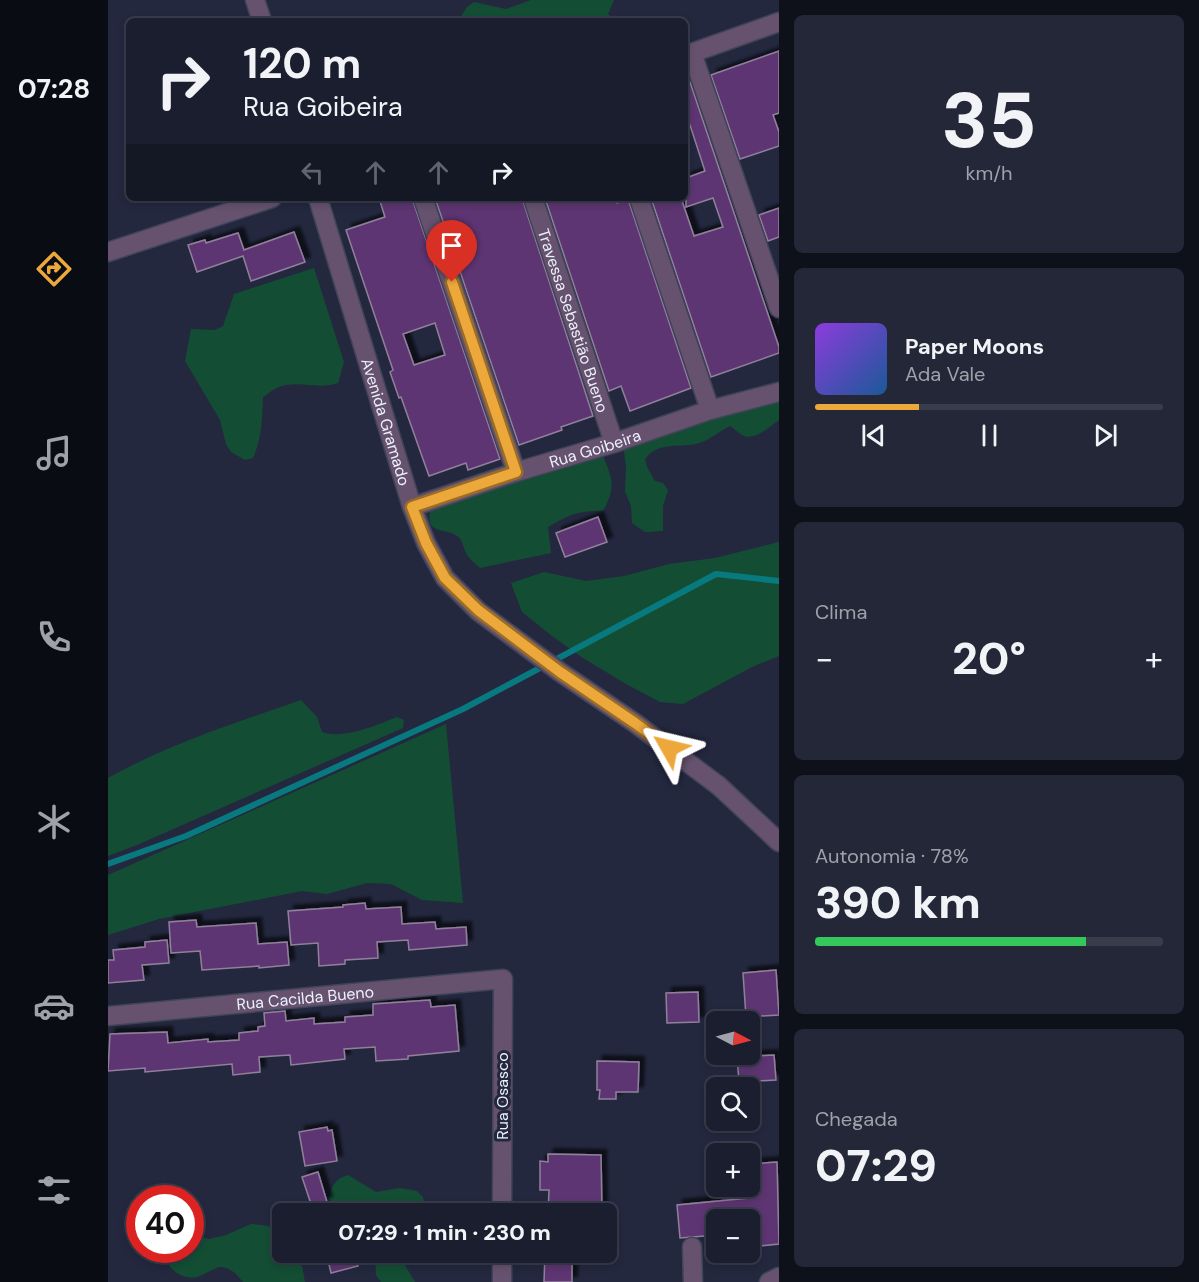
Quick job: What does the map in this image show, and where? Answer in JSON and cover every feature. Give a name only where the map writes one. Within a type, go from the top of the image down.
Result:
[{"type":"street","points":[[255,0],[261,18]]},
{"type":"street","points":[[779,22],[689,54],[779,308]]},
{"type":"street","points":[[108,252],[263,201]]},
{"type":"street","name":"Avenida Gramado","points":[[319,201],[412,507],[426,543],[445,578],[478,610],[719,786],[779,842]]},
{"type":"street","points":[[424,201],[516,472]]},
{"type":"street","name":"Travessa Sebastião Bueno","points":[[534,201],[614,443]]},
{"type":"street","points":[[640,201],[710,410]]},
{"type":"street","name":"Rua Goibeira","points":[[412,507],[710,410],[779,392]]},
{"type":"street","name":"Rua Cacilda Bueno","points":[[108,1016],[503,979]]},
{"type":"street","name":"Rua Osasco","points":[[502,1203],[503,979]]},
{"type":"street","points":[[692,1247],[693,1282]]},
{"type":"street","points":[[502,1263],[502,1282]]},
{"type":"street","points":[[770,1282],[779,1276]]},
{"type":"green space","points":[[531,0],[614,0],[608,14],[612,18],[460,18],[467,7],[474,2],[506,9]]},
{"type":"green space","points":[[314,268],[344,362],[338,383],[323,386],[286,385],[263,397],[258,443],[253,458],[245,460],[231,452],[226,444],[220,420],[185,361],[191,329],[215,330],[223,326],[234,294]]},
{"type":"green space","points":[[779,386],[779,420],[757,435],[747,437],[730,426],[703,442],[664,447],[651,453],[645,459],[647,467],[655,481],[663,483],[668,490],[663,506],[663,531],[645,532],[632,523],[631,506],[625,491],[626,467],[623,443]]},
{"type":"green space","points":[[595,454],[603,456],[611,478],[612,484],[607,503],[603,511],[574,514],[548,527],[551,553],[480,568],[467,555],[457,536],[435,529],[431,525],[430,511]]},
{"type":"green space","points":[[779,542],[779,656],[752,667],[683,704],[660,702],[583,658],[522,612],[511,583],[544,572],[586,581],[624,576],[669,564],[715,558]]},
{"type":"green space","points":[[301,700],[317,717],[322,732],[350,733],[397,717],[404,720],[403,728],[108,856],[108,778],[178,744]]},
{"type":"green space","points":[[446,724],[463,903],[422,900],[391,884],[367,883],[327,894],[302,891],[159,919],[108,935],[108,875]]},
{"type":"green space","points":[[348,1175],[376,1192],[400,1188],[417,1191],[423,1197],[424,1203],[334,1203],[329,1199],[334,1184],[340,1178]]},
{"type":"green space","points":[[251,1224],[272,1228],[272,1263],[301,1263],[305,1282],[243,1282],[233,1272],[223,1267],[191,1278],[174,1271],[168,1263],[204,1263],[204,1238],[209,1239],[226,1235]]},
{"type":"green space","points":[[375,1263],[405,1263],[415,1282],[381,1282],[376,1275]]},
{"type":"building","points":[[779,51],[779,113],[773,115],[779,132],[779,146],[740,159],[711,75]]},
{"type":"building","points":[[688,82],[690,82],[779,347],[779,353],[711,377],[652,201],[682,201],[694,236],[723,227],[713,198],[686,207],[688,177],[705,171],[688,119]]},
{"type":"building","points":[[380,201],[413,201],[500,459],[468,470],[466,463],[429,476],[390,372],[393,370],[346,230],[385,217]],"holes":[[[435,323],[445,355],[414,365],[403,334]]]},
{"type":"building","points":[[436,201],[523,201],[593,416],[519,445]]},
{"type":"building","points":[[546,201],[616,201],[617,203],[629,201],[691,388],[630,411],[621,386],[609,391]]},
{"type":"building","points":[[779,208],[779,237],[768,241],[759,215]]},
{"type":"building","points":[[294,232],[305,262],[251,281],[243,256],[197,272],[188,245],[205,240],[206,243],[238,233],[244,250]]},
{"type":"building","points":[[598,517],[607,542],[565,557],[556,533]]},
{"type":"building","points":[[365,903],[366,909],[401,907],[402,924],[435,922],[436,929],[466,927],[467,945],[409,950],[408,940],[377,942],[378,958],[345,960],[345,964],[319,966],[318,943],[291,945],[288,911]]},
{"type":"building","points":[[196,920],[197,927],[256,923],[258,944],[287,942],[289,965],[202,970],[200,951],[171,953],[169,922]]},
{"type":"building","points":[[167,940],[169,963],[142,965],[144,980],[108,983],[108,960],[114,960],[113,950],[145,947],[145,942]]},
{"type":"building","points":[[776,970],[779,1015],[760,1016],[760,1011],[746,1011],[743,973]]},
{"type":"building","points":[[698,992],[699,1022],[667,1023],[666,993]]},
{"type":"building","points":[[430,1000],[431,1007],[455,1005],[459,1051],[408,1056],[408,1059],[376,1061],[375,1047],[344,1049],[345,1059],[291,1065],[290,1055],[259,1057],[260,1072],[233,1075],[232,1064],[145,1072],[145,1068],[108,1071],[110,1034],[167,1032],[168,1043],[208,1039],[208,1042],[239,1040],[239,1033],[258,1031],[258,1027],[265,1026],[264,1013],[285,1011],[286,1021],[314,1018],[314,1024],[345,1022],[345,1017],[373,1015],[373,1004]]},
{"type":"building","points":[[774,1055],[776,1080],[760,1081],[760,1077],[739,1077],[738,1065],[760,1065],[760,1056]]},
{"type":"building","points":[[597,1061],[639,1062],[638,1092],[616,1092],[616,1099],[599,1099]]},
{"type":"building","points":[[327,1127],[328,1131],[332,1130],[337,1161],[305,1166],[299,1132]]},
{"type":"building","points":[[548,1154],[601,1155],[602,1203],[548,1203],[549,1190],[540,1190],[540,1161],[548,1162]]},
{"type":"building","points":[[777,1162],[779,1244],[760,1246],[760,1209],[706,1209],[706,1236],[680,1238],[677,1205],[760,1197],[760,1163]]},
{"type":"building","points":[[318,1172],[327,1202],[311,1203],[302,1177]]},
{"type":"building","points":[[329,1263],[357,1263],[358,1266],[331,1273]]},
{"type":"building","points":[[545,1263],[572,1263],[572,1282],[544,1282]]},
{"type":"waterway","points":[[108,864],[186,836],[463,709],[716,574],[779,581]]},
{"type":"route","points":[[452,282],[516,472],[412,507],[426,543],[445,578],[478,610],[560,672],[669,748]]}]
